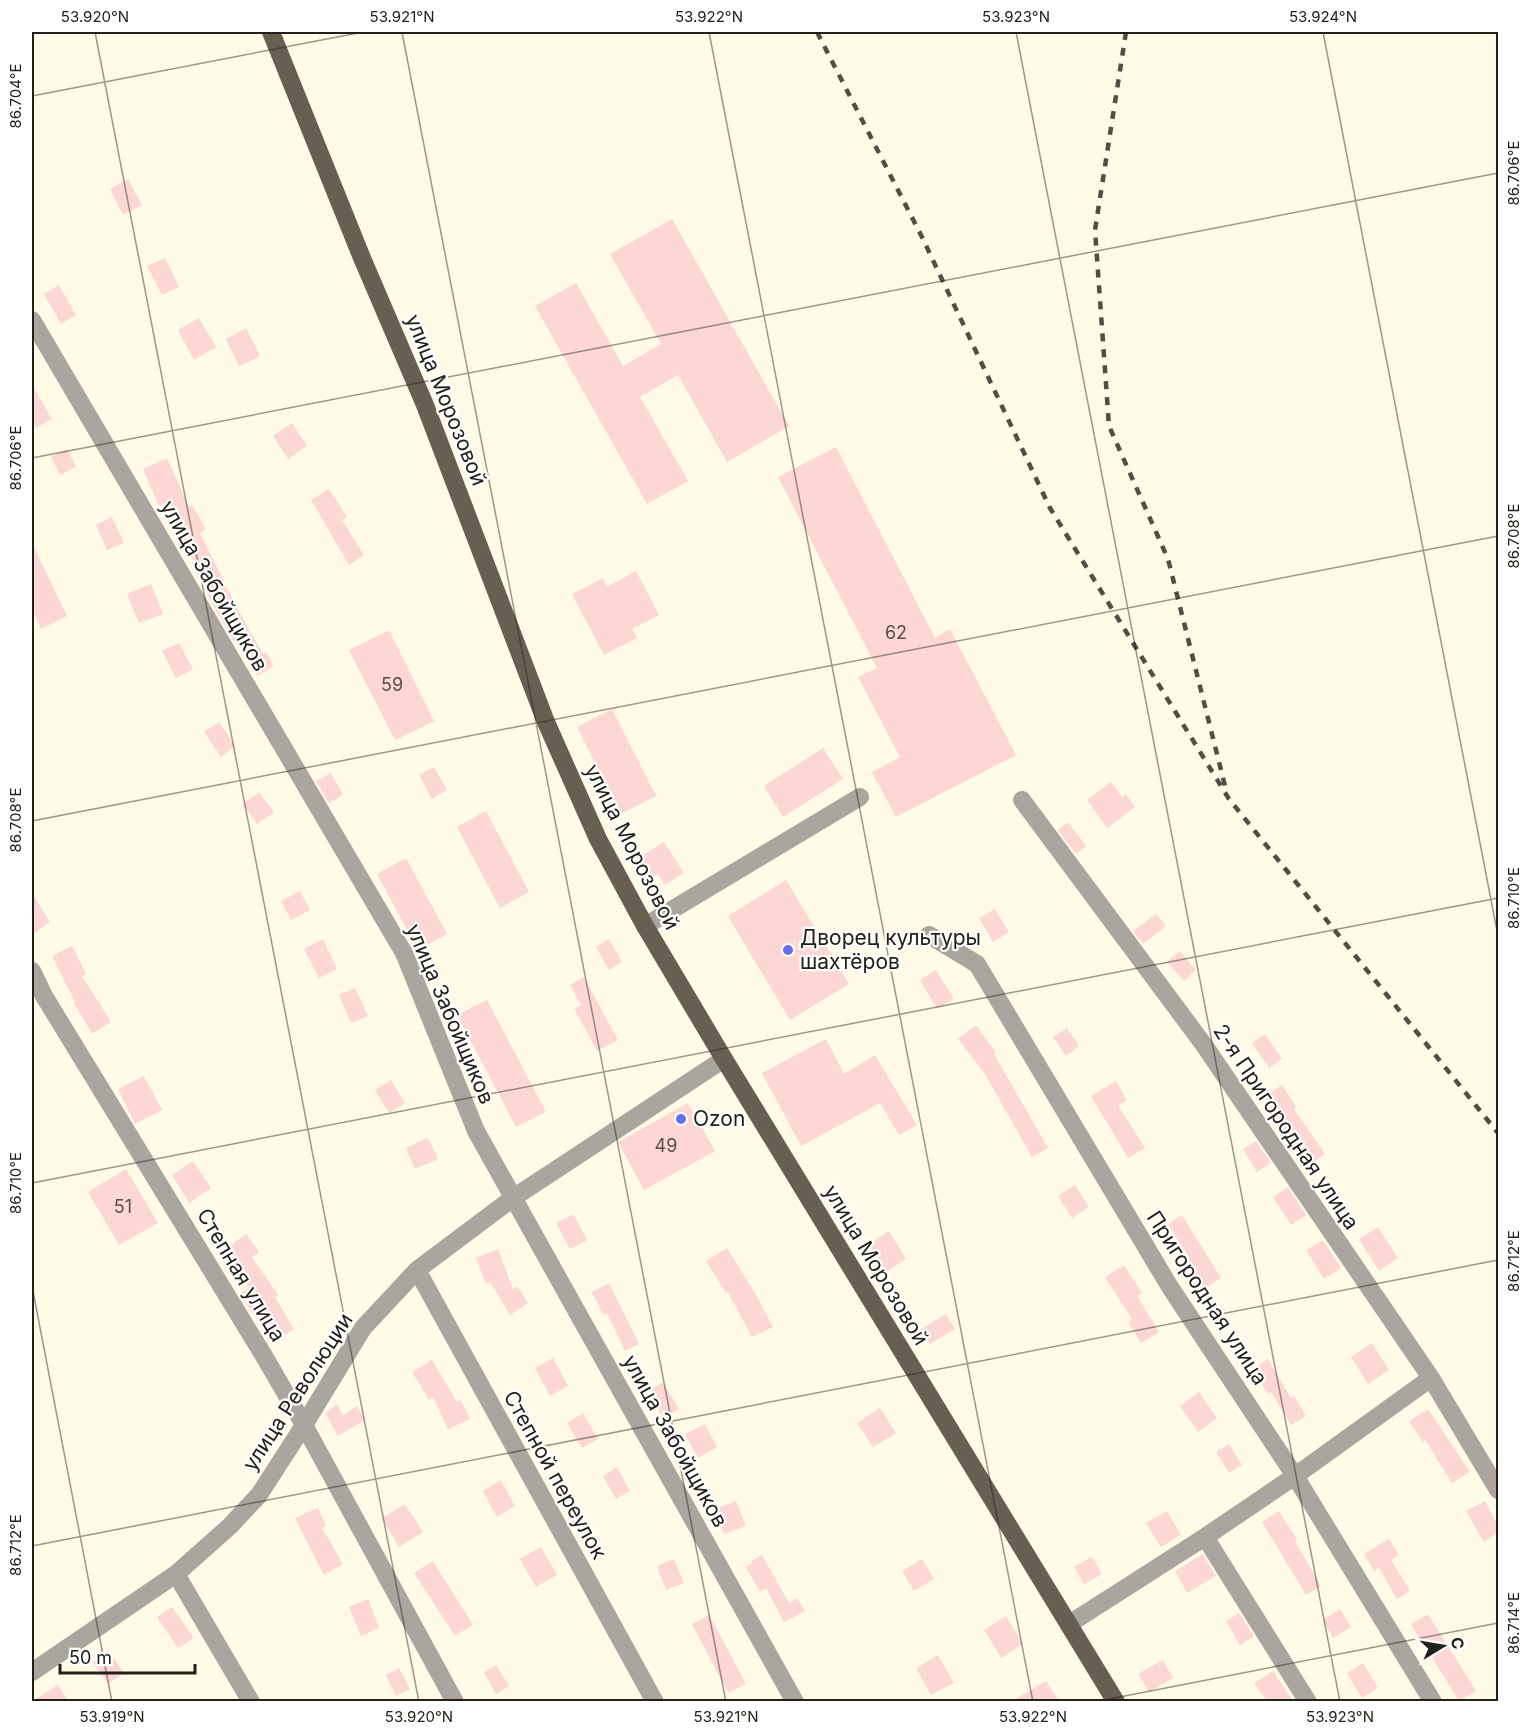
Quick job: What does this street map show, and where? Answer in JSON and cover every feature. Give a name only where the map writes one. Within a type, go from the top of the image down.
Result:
[{"type":"main road","name":"улица Морозовой","points":[[271,32],[362,258],[425,405],[546,722],[598,839],[645,926],[724,1059],[1116,1701]]},
{"type":"street","name":"улица Забойщиков","points":[[32,320],[404,953],[476,1131],[795,1701]]},
{"type":"street","points":[[645,926],[860,797]]},
{"type":"street","name":"2-я Пригородная улица","points":[[1022,800],[1204,1045],[1431,1378],[1498,1490]]},
{"type":"street","name":"Пригородная улица","points":[[929,935],[976,964],[1170,1287],[1295,1476],[1433,1701]]},
{"type":"street","name":"Степная улица","points":[[32,971],[44,996],[304,1425],[455,1701]]},
{"type":"street","name":"улица Революции","points":[[32,1672],[176,1574],[230,1526],[259,1495],[363,1328],[417,1270],[513,1198],[724,1059]]},
{"type":"street","name":"Степной переулок","points":[[417,1270],[655,1701]]},
{"type":"street","points":[[1069,1624],[1295,1476],[1431,1378]]},
{"type":"street","points":[[1205,1537],[1308,1701]]},
{"type":"street","points":[[176,1574],[251,1701]]},
{"type":"building","points":[[128,179],[142,205],[123,215],[110,189]]},
{"type":"building","points":[[672,219],[789,426],[727,462],[678,375],[640,397],[688,481],[647,504],[535,306],[576,283],[623,366],[661,344],[610,254]]},
{"type":"building","points":[[165,258],[179,287],[162,295],[147,266]]},
{"type":"building","points":[[59,285],[76,315],[61,324],[44,294]]},
{"type":"building","points":[[199,318],[216,347],[194,360],[178,330]]},
{"type":"building","points":[[246,328],[260,356],[239,366],[226,339]]},
{"type":"building","points":[[32,385],[52,419],[36,428],[32,421]]},
{"type":"building","points":[[292,423],[307,446],[288,459],[273,436]]},
{"type":"building","points":[[836,447],[935,638],[950,629],[1016,755],[896,817],[872,772],[900,757],[858,677],[877,668],[778,477]]},
{"type":"building","points":[[67,449],[76,467],[60,475],[51,457]]},
{"type":"building","points":[[167,458],[189,507],[192,505],[206,529],[200,533],[237,608],[263,654],[266,652],[274,666],[257,676],[237,640],[234,642],[208,596],[192,563],[195,562],[163,504],[159,506],[143,469]]},
{"type":"building","points":[[329,489],[347,517],[342,520],[364,555],[349,565],[311,500]]},
{"type":"building","points":[[112,517],[124,543],[107,550],[96,525]]},
{"type":"building","points":[[32,543],[67,616],[41,629],[32,609]]},
{"type":"building","points":[[636,571],[659,615],[632,629],[637,638],[604,655],[572,594],[603,578],[607,587]]},
{"type":"building","points":[[151,584],[163,614],[139,623],[127,594]]},
{"type":"building","points":[[389,630],[434,721],[395,740],[349,650]]},
{"type":"building","points":[[179,643],[193,669],[176,678],[162,651]]},
{"type":"building","points":[[612,709],[656,796],[621,814],[577,727]]},
{"type":"building","points":[[219,722],[235,746],[221,757],[204,732]]},
{"type":"building","points":[[823,748],[843,779],[783,817],[764,786]]},
{"type":"building","points":[[434,767],[447,790],[432,799],[419,775]]},
{"type":"building","points":[[331,773],[343,795],[329,803],[316,781]]},
{"type":"building","points":[[1111,782],[1122,797],[1126,794],[1135,807],[1107,828],[1087,800]]},
{"type":"building","points":[[259,792],[274,812],[257,824],[243,804]]},
{"type":"building","points":[[486,811],[529,892],[500,908],[457,827]]},
{"type":"building","points":[[1068,822],[1086,846],[1076,854],[1058,830]]},
{"type":"building","points":[[664,842],[684,873],[665,885],[658,874],[650,879],[637,859]]},
{"type":"building","points":[[406,858],[447,934],[418,950],[377,874]]},
{"type":"building","name":"Дворец культуры шахтёров","points":[[786,880],[849,984],[790,1020],[728,916]]},
{"type":"building","points":[[300,891],[310,910],[291,920],[281,901]]},
{"type":"building","points":[[32,893],[50,922],[32,935]]},
{"type":"building","points":[[995,909],[1009,932],[993,942],[979,918]]},
{"type":"building","points":[[1156,914],[1166,926],[1143,944],[1133,931]]},
{"type":"building","points":[[323,939],[337,969],[319,978],[304,949]]},
{"type":"building","points":[[609,939],[622,962],[609,970],[596,947]]},
{"type":"building","points":[[72,946],[86,974],[82,976],[111,1022],[92,1034],[74,1003],[52,956]]},
{"type":"building","points":[[1180,951],[1196,970],[1184,981],[1167,962]]},
{"type":"building","points":[[936,970],[954,999],[937,1009],[920,980]]},
{"type":"building","points":[[584,977],[618,1040],[597,1051],[574,1008],[581,1005],[570,985]]},
{"type":"building","points":[[355,988],[368,1016],[351,1023],[339,995]]},
{"type":"building","points":[[487,1000],[546,1112],[516,1127],[457,1015]]},
{"type":"building","points":[[976,1025],[996,1053],[994,1054],[1048,1148],[1032,1157],[985,1074],[958,1039]]},
{"type":"building","points":[[1067,1028],[1079,1046],[1066,1056],[1053,1037]]},
{"type":"building","points":[[1265,1034],[1282,1059],[1269,1068],[1252,1043]]},
{"type":"building","points":[[826,1039],[844,1074],[875,1055],[917,1125],[899,1135],[880,1103],[801,1146],[762,1073]]},
{"type":"building","points":[[144,1076],[162,1110],[135,1124],[118,1089]]},
{"type":"building","points":[[391,1080],[405,1103],[389,1113],[375,1090]]},
{"type":"building","points":[[1116,1081],[1127,1100],[1118,1105],[1145,1148],[1128,1158],[1091,1096]]},
{"type":"building","points":[[1282,1085],[1297,1108],[1294,1109],[1325,1154],[1307,1167],[1287,1139],[1289,1137],[1264,1097]]},
{"type":"building","points":[[688,1103],[715,1151],[644,1190],[618,1142]]},
{"type":"building","points":[[428,1138],[438,1159],[415,1169],[406,1148]]},
{"type":"building","points":[[1256,1141],[1271,1163],[1257,1172],[1243,1149]]},
{"type":"building","points":[[193,1161],[211,1188],[189,1203],[172,1175]]},
{"type":"building","points":[[126,1169],[158,1223],[119,1245],[88,1192]]},
{"type":"building","points":[[1075,1185],[1089,1207],[1072,1218],[1058,1196]]},
{"type":"building","points":[[1288,1187],[1306,1215],[1291,1225],[1273,1197]]},
{"type":"building","points":[[573,1214],[587,1240],[570,1249],[556,1223]]},
{"type":"building","points":[[1182,1215],[1221,1278],[1204,1289],[1188,1262],[1191,1261],[1168,1224]]},
{"type":"building","points":[[1378,1227],[1398,1258],[1379,1271],[1359,1239]]},
{"type":"building","points":[[889,1231],[906,1259],[886,1272],[869,1244]]},
{"type":"building","points":[[246,1234],[259,1252],[252,1257],[278,1295],[275,1297],[294,1329],[272,1343],[240,1294],[249,1287],[223,1251]]},
{"type":"building","points":[[1323,1240],[1341,1268],[1324,1279],[1306,1250]]},
{"type":"building","points":[[727,1248],[773,1327],[752,1337],[728,1292],[726,1293],[706,1261]]},
{"type":"building","points":[[498,1249],[513,1289],[517,1286],[528,1303],[510,1315],[490,1282],[486,1284],[476,1258]]},
{"type":"building","points":[[1124,1265],[1142,1293],[1137,1296],[1159,1332],[1141,1343],[1128,1322],[1132,1319],[1105,1277]]},
{"type":"building","points":[[609,1283],[639,1344],[625,1351],[607,1313],[603,1315],[592,1292]]},
{"type":"building","points":[[946,1314],[955,1329],[930,1344],[921,1329]]},
{"type":"building","points":[[1372,1343],[1389,1370],[1368,1384],[1351,1357]]},
{"type":"building","points":[[553,1358],[568,1386],[550,1396],[535,1368]]},
{"type":"building","points":[[1268,1359],[1291,1398],[1294,1396],[1306,1416],[1291,1425],[1271,1392],[1268,1394],[1252,1369]]},
{"type":"building","points":[[432,1360],[457,1402],[461,1400],[470,1419],[448,1429],[433,1397],[429,1400],[412,1372]]},
{"type":"building","points":[[663,1382],[679,1409],[663,1418],[648,1392]]},
{"type":"building","points":[[1199,1392],[1217,1418],[1198,1432],[1180,1406]]},
{"type":"building","points":[[337,1404],[343,1415],[357,1406],[365,1420],[338,1436],[325,1413]]},
{"type":"building","points":[[880,1408],[896,1433],[873,1447],[857,1423]]},
{"type":"building","points":[[1428,1409],[1470,1472],[1452,1483],[1425,1440],[1423,1442],[1409,1421]]},
{"type":"building","points":[[583,1413],[598,1439],[582,1448],[567,1423]]},
{"type":"building","points":[[705,1424],[717,1447],[698,1458],[685,1434]]},
{"type":"building","points":[[1229,1444],[1242,1465],[1229,1473],[1216,1452]]},
{"type":"building","points":[[617,1467],[630,1491],[616,1499],[603,1476]]},
{"type":"building","points":[[501,1480],[515,1506],[497,1517],[483,1491]]},
{"type":"building","points":[[736,1501],[746,1526],[724,1534],[715,1509]]},
{"type":"building","points":[[1485,1501],[1498,1526],[1498,1533],[1484,1542],[1466,1511]]},
{"type":"building","points":[[405,1504],[423,1532],[399,1547],[382,1518]]},
{"type":"building","points":[[318,1508],[326,1526],[322,1528],[343,1564],[324,1575],[295,1518]]},
{"type":"building","points":[[1167,1511],[1181,1535],[1161,1547],[1146,1523]]},
{"type":"building","points":[[1279,1511],[1297,1539],[1295,1541],[1321,1586],[1306,1595],[1262,1522]]},
{"type":"building","points":[[1389,1539],[1399,1555],[1391,1560],[1410,1591],[1397,1599],[1379,1568],[1374,1571],[1364,1554]]},
{"type":"building","points":[[541,1547],[557,1575],[536,1587],[520,1559]]},
{"type":"building","points":[[1203,1554],[1216,1576],[1187,1593],[1175,1571]]},
{"type":"building","points":[[762,1555],[789,1603],[797,1598],[805,1611],[784,1622],[766,1588],[760,1592],[746,1567]]},
{"type":"building","points":[[1092,1557],[1102,1574],[1084,1584],[1074,1567]]},
{"type":"building","points":[[674,1559],[684,1583],[666,1590],[657,1566]]},
{"type":"building","points":[[922,1559],[934,1579],[914,1591],[902,1571]]},
{"type":"building","points":[[433,1561],[473,1625],[455,1636],[414,1573]]},
{"type":"building","points":[[368,1599],[379,1628],[361,1636],[349,1607]]},
{"type":"building","points":[[172,1607],[194,1638],[178,1648],[157,1617]]},
{"type":"building","points":[[1340,1609],[1351,1627],[1333,1638],[1323,1620]]},
{"type":"building","points":[[1239,1613],[1254,1636],[1240,1645],[1226,1621]]},
{"type":"building","points":[[1428,1614],[1476,1691],[1459,1701],[1411,1624]]},
{"type":"building","points":[[709,1615],[746,1684],[728,1693],[692,1624]]},
{"type":"building","points":[[1006,1616],[1023,1644],[1001,1658],[984,1630]]},
{"type":"building","points":[[109,1651],[124,1673],[108,1684],[92,1662]]},
{"type":"building","points":[[938,1655],[954,1683],[931,1695],[916,1668]]},
{"type":"building","points":[[1163,1660],[1173,1678],[1149,1692],[1138,1674]]},
{"type":"building","points":[[1363,1663],[1378,1688],[1362,1698],[1347,1673]]},
{"type":"building","points":[[496,1665],[509,1686],[496,1694],[484,1672]]},
{"type":"building","points":[[399,1668],[410,1689],[396,1696],[386,1675]]},
{"type":"building","points":[[1273,1671],[1293,1701],[1267,1701],[1254,1683]]},
{"type":"building","points":[[1046,1681],[1059,1701],[1012,1701]]},
{"type":"building","points":[[58,1685],[68,1701],[32,1701]]},
{"type":"railway","points":[[817,32],[922,237],[1050,508],[1229,799],[1498,1133]]},
{"type":"railway","points":[[1126,32],[1095,230],[1109,426],[1168,559],[1225,786]]},
{"type":"place","name":"Дворец культуры шахтёров","points":[[788,950]]},
{"type":"place","name":"Ozon","points":[[681,1119]]}]
